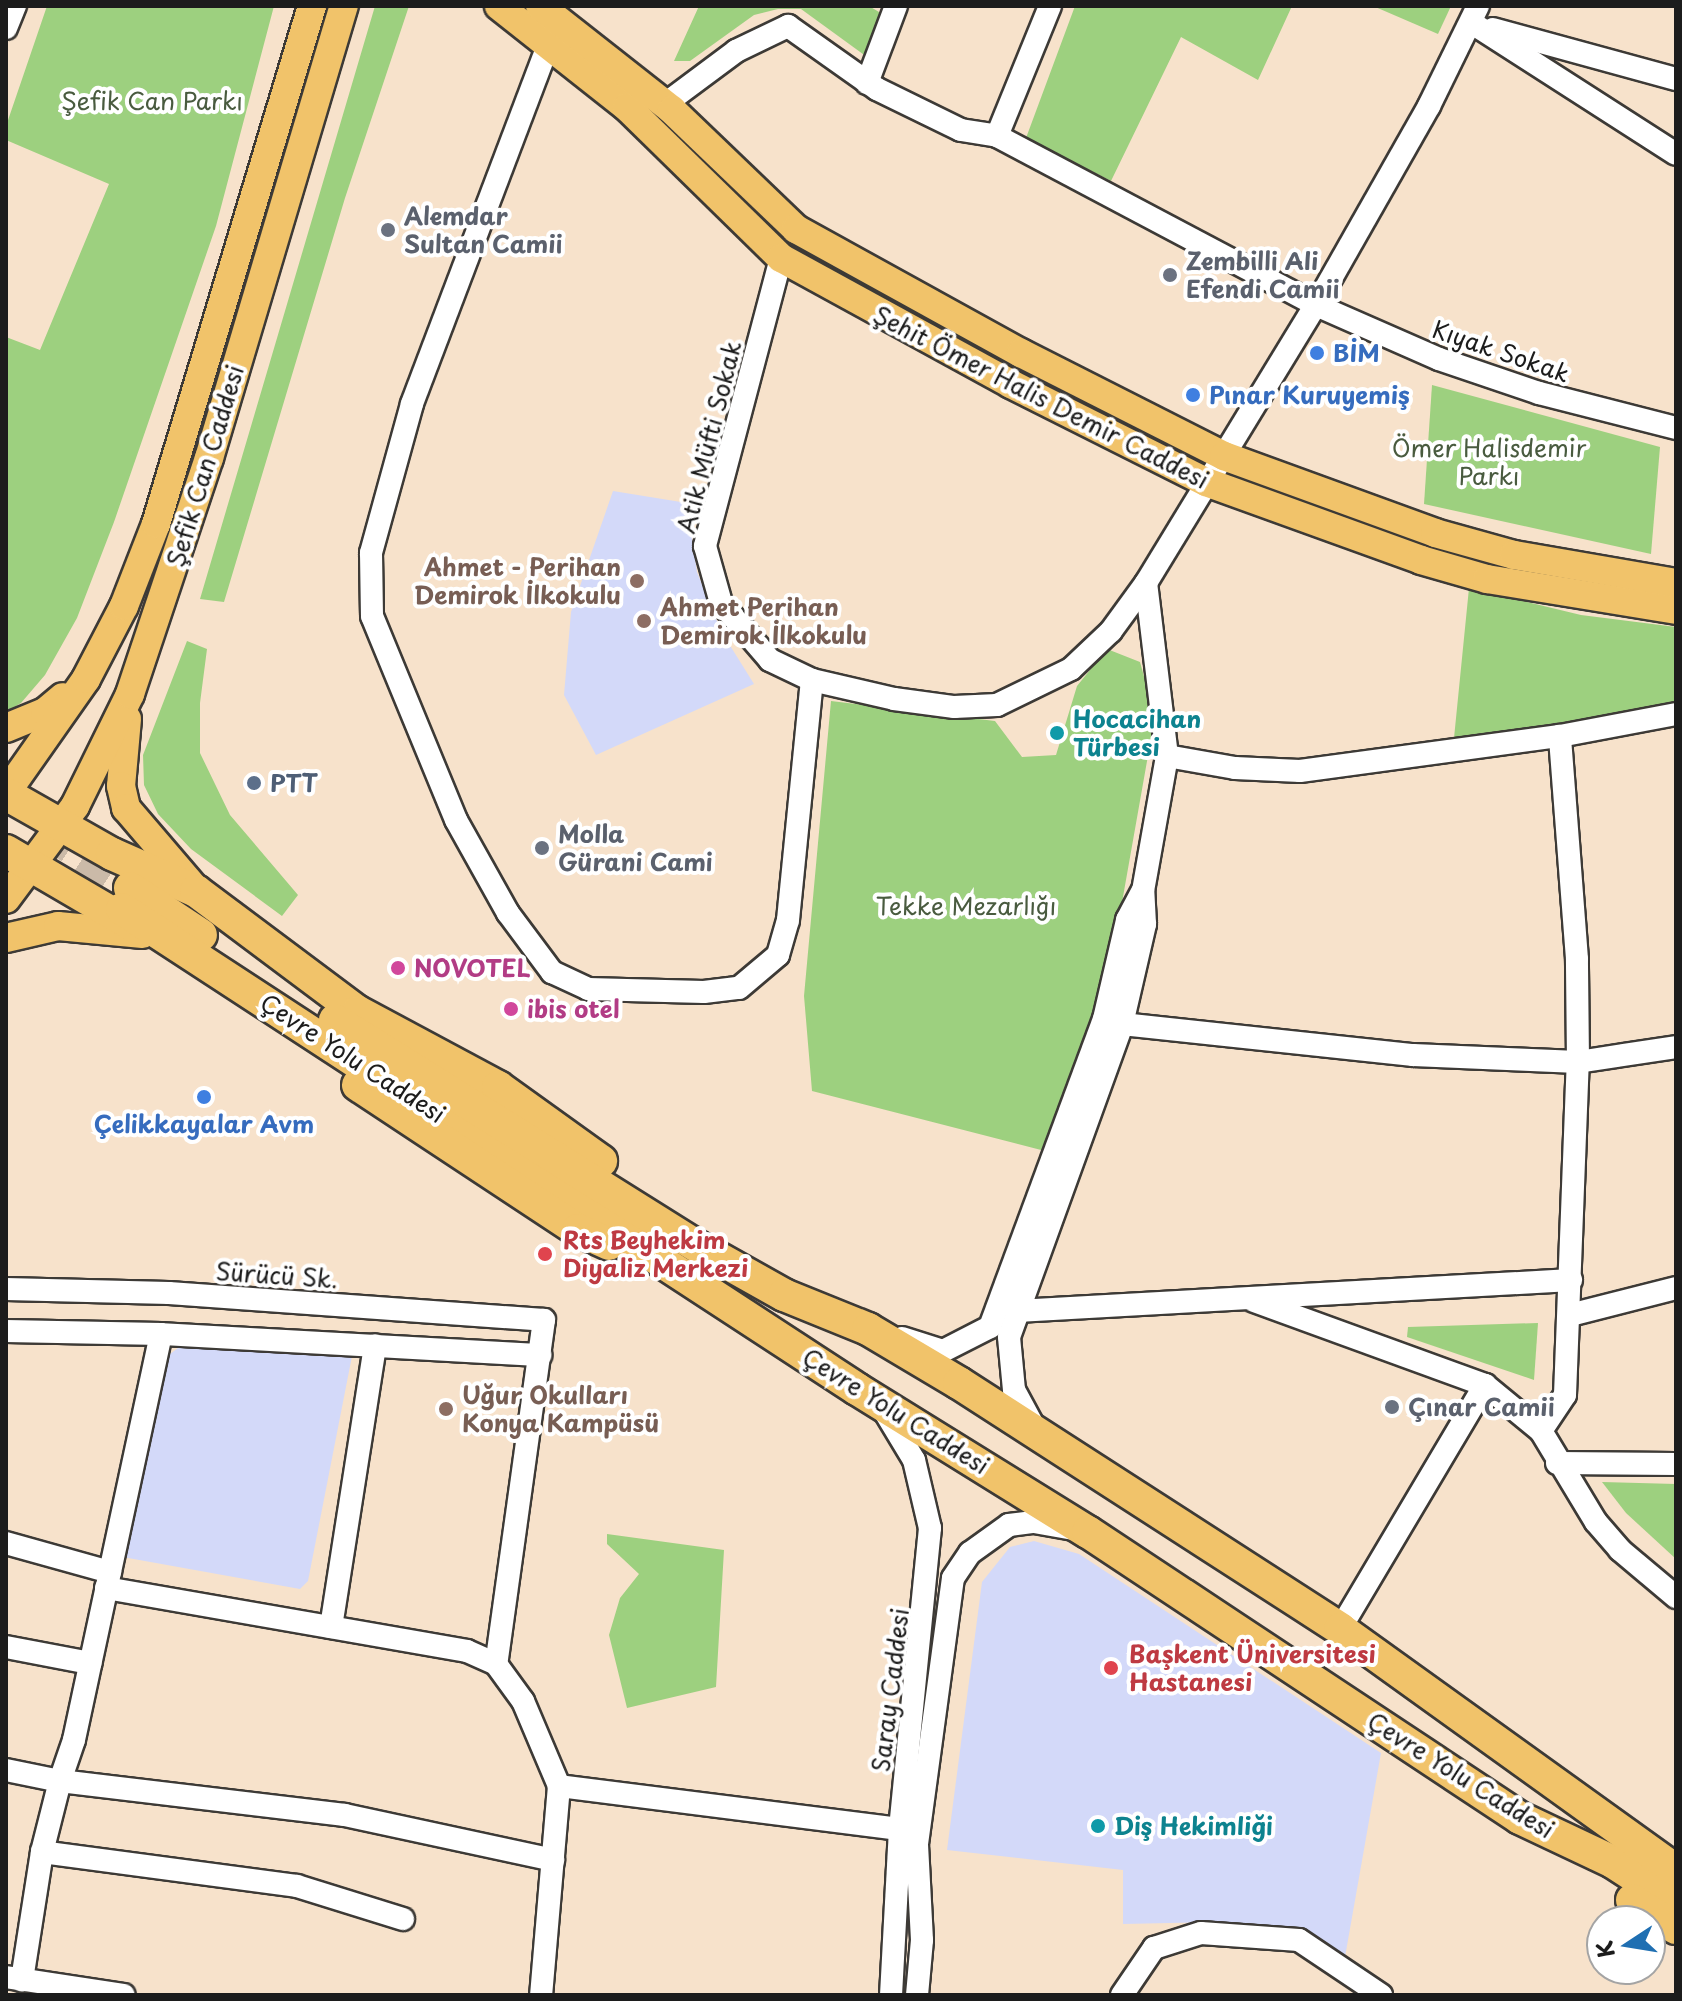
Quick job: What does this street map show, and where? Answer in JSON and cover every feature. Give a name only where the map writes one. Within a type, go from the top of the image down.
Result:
[{"type":"highway","points":[[6,793],[62,827],[196,891],[358,1012],[498,1087],[784,1295]]},
{"type":"highway","points":[[19,859],[150,935],[410,1123],[578,1230],[697,1281]]},
{"type":"highway","name":"Çevre Yolu Caddesi","points":[[1676,1870],[1547,1773],[1340,1629],[1063,1450],[868,1329],[784,1295],[702,1249],[126,899],[879,1403],[1088,1532],[1520,1818],[1613,1862],[1676,1903]]},
{"type":"highway","points":[[1547,1773],[1676,1848]]},
{"type":"highway","points":[[1520,1818],[1676,1928]]},
{"type":"main road","name":"Şefik Can Caddesi","points":[[6,793],[86,679],[124,606],[156,524],[312,6]]},
{"type":"main road","name":"Şefik Can Caddesi","points":[[6,899],[19,859],[62,827],[130,694],[200,488],[344,6]]},
{"type":"main road","name":"Şehit Ömer Halis Demir Caddesi","points":[[499,6],[554,19],[665,104],[796,229],[1021,353],[1224,456],[1435,533],[1514,555],[1676,583]]},
{"type":"main road","name":"Şehit Ömer Halis Demir Caddesi","points":[[554,19],[637,116],[781,258],[881,317],[1206,482],[1487,579],[1676,610]]},
{"type":"main road","points":[[6,728],[45,712],[86,679]]},
{"type":"main road","points":[[130,694],[121,786],[126,808],[196,891]]},
{"type":"main road","points":[[6,938],[58,926],[150,935]]},
{"type":"street","points":[[6,28],[15,6]]},
{"type":"street","points":[[867,83],[896,6]]},
{"type":"street","points":[[997,136],[1050,6]]},
{"type":"street","points":[[1475,14],[1676,79]]},
{"type":"street","points":[[1475,14],[1676,154]]},
{"type":"street","name":"Atik Müfti Sokak","points":[[781,258],[705,546],[721,603],[746,637],[770,660],[812,680],[909,701],[997,705],[1071,669],[1111,631],[1146,583],[1316,305],[1475,14]]},
{"type":"street","points":[[554,19],[412,404],[371,553],[372,616],[456,820],[508,913],[552,972],[588,989],[704,992],[739,988],[778,955],[788,920],[812,680]]},
{"type":"street","name":"Kıyak Sokak","points":[[665,104],[736,51],[788,26],[867,83],[961,130],[997,136],[1316,305],[1439,359],[1525,388],[1676,428]]},
{"type":"street","points":[[1063,1450],[1027,1421],[1014,1390],[1009,1337],[1122,1024],[1145,924],[1143,891],[1167,756],[1146,583]]},
{"type":"street","points":[[1167,756],[1235,768],[1300,771],[1560,736],[1676,714]]},
{"type":"street","points":[[1541,1431],[1565,1395],[1578,1062],[1577,959],[1560,736]]},
{"type":"street","points":[[868,1329],[943,1351],[990,1327],[1104,1019],[1127,920],[1143,891]]},
{"type":"street","points":[[1122,1024],[1413,1055],[1578,1062],[1676,1047]]},
{"type":"street","points":[[1017,1311],[1571,1280]]},
{"type":"street","points":[[1570,1315],[1676,1288]]},
{"type":"street","name":"Sürücü Sk.","points":[[6,1289],[169,1293],[544,1320],[540,1355]]},
{"type":"street","points":[[1243,1297],[1485,1385],[1541,1431],[1557,1463],[1620,1550],[1676,1597]]},
{"type":"street","points":[[6,1331],[161,1334],[540,1355],[496,1664]]},
{"type":"street","points":[[124,1995],[14,1979],[42,1852],[90,1663],[161,1334]]},
{"type":"street","points":[[331,1627],[375,1345]]},
{"type":"street","points":[[1340,1629],[1485,1385]]},
{"type":"street","name":"Saray Caddesi","points":[[879,1403],[914,1460],[930,1528],[900,1829],[891,1995]]},
{"type":"street","points":[[1557,1463],[1676,1464]]},
{"type":"street","name":"Saray Caddesi","points":[[917,1995],[922,1940],[917,1844],[953,1578],[970,1553],[1009,1525],[1034,1522],[1088,1532]]},
{"type":"street","points":[[6,1543],[108,1580],[331,1627],[467,1651],[496,1664],[523,1701],[559,1786],[541,1995]]},
{"type":"street","points":[[6,1647],[90,1663]]},
{"type":"street","points":[[6,1770],[60,1781],[345,1815],[553,1860]]},
{"type":"street","points":[[559,1786],[900,1829]]},
{"type":"street","points":[[42,1852],[297,1886],[403,1919]]},
{"type":"street","points":[[1122,1995],[1154,1948],[1201,1933],[1299,1940],[1381,1995]]},
{"type":"shaded area","name":"Ahmet Perihan Demirok İlkokulu","points":[[613,491],[687,503],[697,572],[721,631],[754,684],[596,755],[564,695],[571,612]]},
{"type":"shaded area","points":[[182,1345],[352,1356],[308,1581],[300,1589],[117,1556],[162,1360]]},
{"type":"shaded area","name":"Başkent Üniversitesi Hastanesi","points":[[1034,1541],[1079,1554],[1381,1753],[1345,1957],[1315,1941],[1279,1931],[1217,1922],[1123,1924],[1123,1870],[947,1850],[982,1582],[1010,1547]]},
{"type":"green space","name":"Şefik Can Parkı","points":[[47,6],[274,6],[216,226],[114,522],[77,618],[45,675],[21,703],[6,712],[6,337],[40,350],[109,184],[6,140],[6,126]]},
{"type":"green space","points":[[375,6],[409,6],[345,198],[224,602],[200,599]]},
{"type":"green space","points":[[699,6],[869,6],[884,15],[867,57],[801,9],[778,9],[754,15],[690,61],[674,61]]},
{"type":"green space","points":[[1075,6],[1292,6],[1258,80],[1181,37],[1111,181],[1026,138]]},
{"type":"green space","points":[[1373,6],[1451,6],[1438,34]]},
{"type":"green space","name":"Ömer Halisdemir Parkı","points":[[1432,385],[1660,447],[1651,554],[1424,504]]},
{"type":"green space","points":[[1469,588],[1581,615],[1676,627],[1676,706],[1454,738]]},
{"type":"green space","points":[[187,641],[207,649],[200,703],[200,753],[230,815],[298,895],[282,916],[191,849],[158,814],[144,785],[143,755]]},
{"type":"green space","name":"Tekke Mezarlığı","points":[[1107,649],[1140,662],[1155,716],[1109,976],[1045,1151],[812,1091],[804,996],[831,701],[995,721],[1022,757],[1056,755],[1077,686]]},
{"type":"green space","points":[[1538,1323],[1534,1380],[1407,1337],[1408,1327]]},
{"type":"green space","points":[[1602,1482],[1676,1484],[1676,1559],[1626,1513]]},
{"type":"green space","points":[[607,1534],[724,1550],[716,1687],[627,1708],[609,1635],[620,1598],[639,1574],[607,1544]]},
{"type":"tunnel","points":[[44,830],[130,888]]},
{"type":"place","name":"Alemdar Sultan Camii","points":[[388,230]]},
{"type":"place","name":"Zembilli Ali Efendi Camii","points":[[1170,275]]},
{"type":"place","name":"BİM","points":[[1317,353]]},
{"type":"place","name":"Pınar Kuruyemiş","points":[[1193,395]]},
{"type":"place","name":"Ahmet - Perihan Demirok İlkokulu","points":[[637,581]]},
{"type":"place","name":"Ahmet Perihan Demirok İlkokulu","points":[[644,621]]},
{"type":"place","name":"Hocacihan Türbesi","points":[[1057,733]]},
{"type":"place","name":"PTT","points":[[254,783]]},
{"type":"place","name":"Molla Gürani Cami","points":[[542,848]]},
{"type":"place","name":"NOVOTEL","points":[[398,968]]},
{"type":"place","name":"ibis otel","points":[[511,1009]]},
{"type":"place","name":"Çelikkayalar Avm","points":[[204,1097]]},
{"type":"place","name":"Rts Beyhekim Diyaliz Merkezi","points":[[545,1254]]},
{"type":"place","name":"Çınar Camii","points":[[1392,1407]]},
{"type":"place","name":"Uğur Okulları Konya Kampüsü","points":[[446,1409]]},
{"type":"place","name":"Başkent Üniversitesi Hastanesi","points":[[1111,1668]]},
{"type":"place","name":"Diş Hekimliği","points":[[1098,1826]]}]
